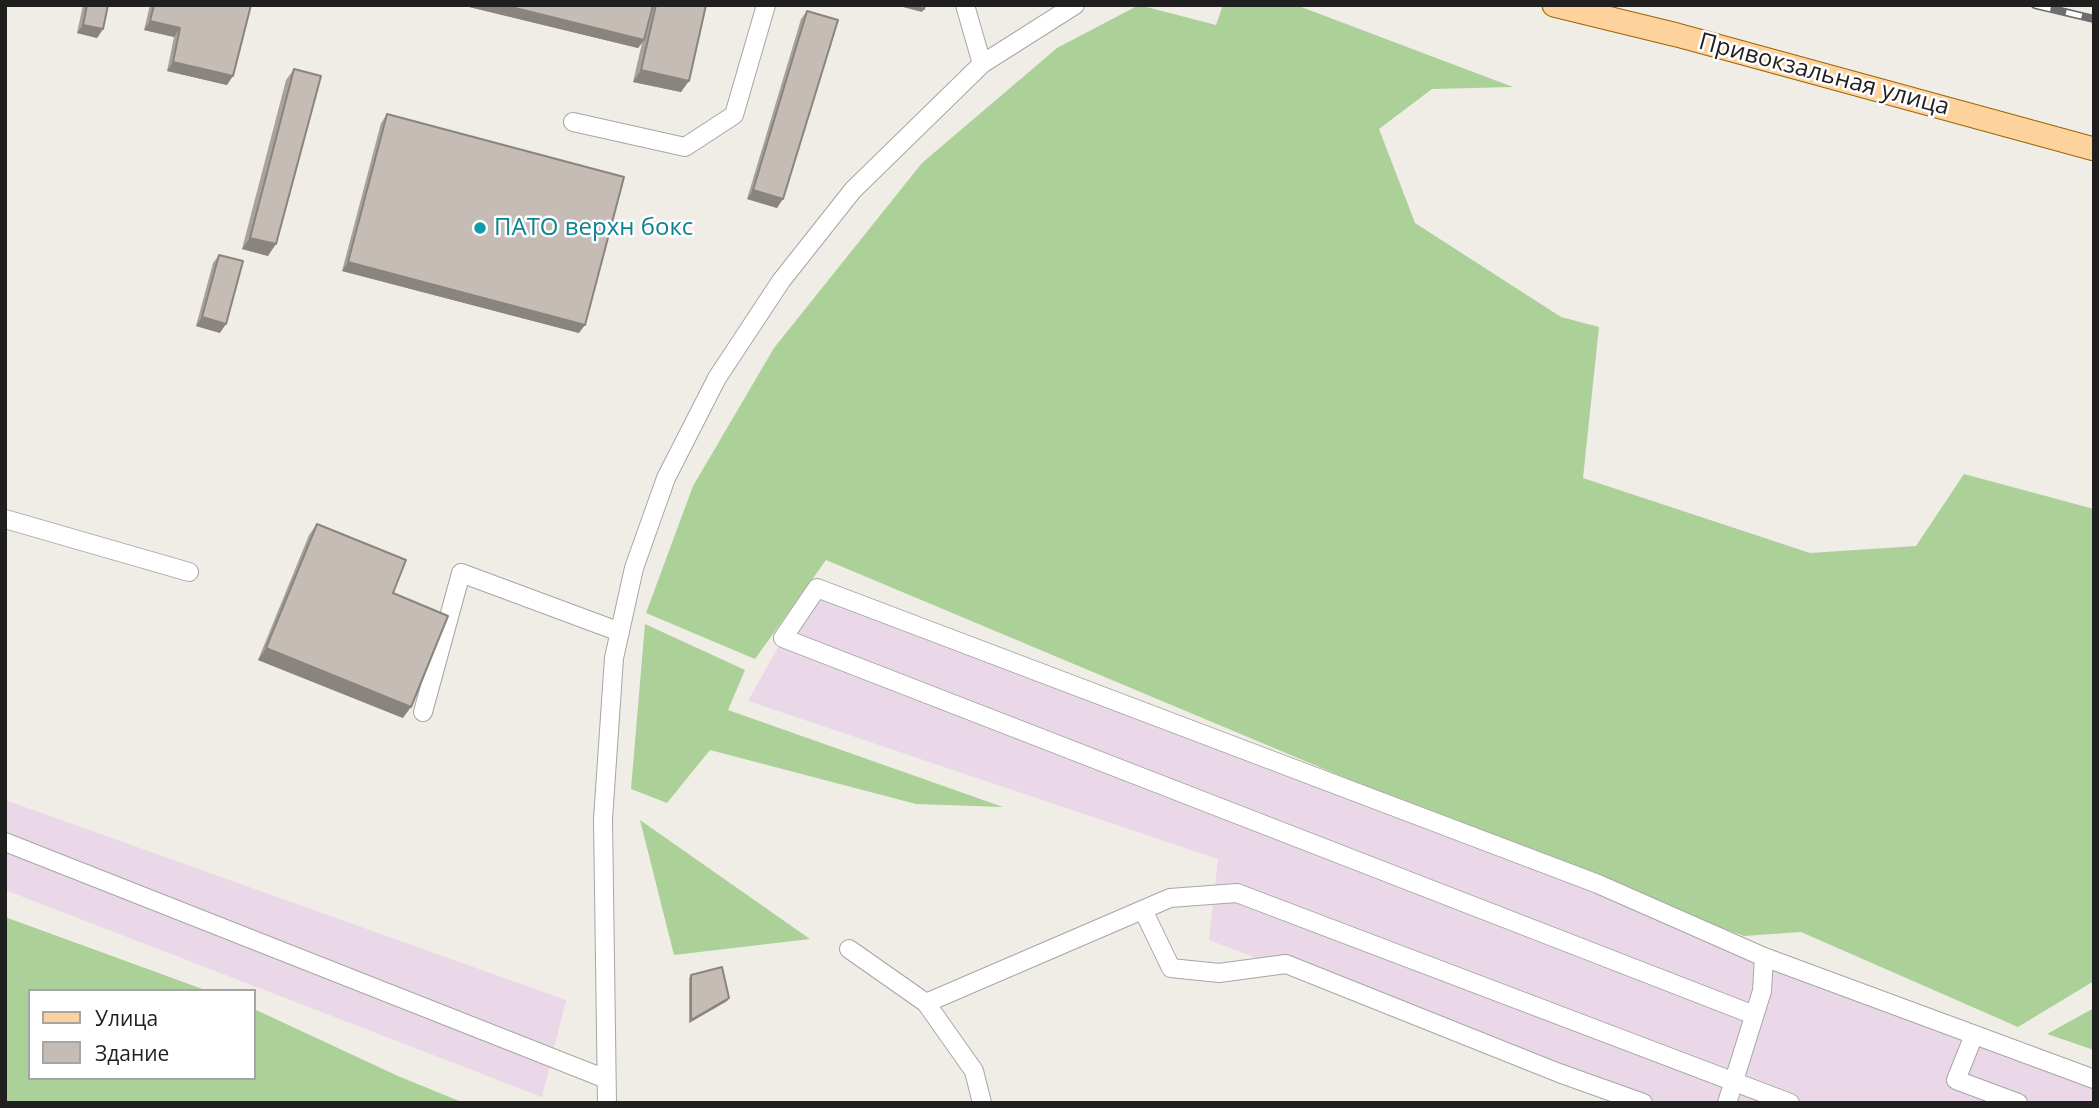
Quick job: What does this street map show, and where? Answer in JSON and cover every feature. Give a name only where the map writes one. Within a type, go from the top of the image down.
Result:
[{"type":"main road","name":"Привокзальная улица","points":[[1554,5],[1677,35],[2094,149]]},
{"type":"street","points":[[573,122],[685,147],[734,116],[766,5]]},
{"type":"street","points":[[965,5],[982,64]]},
{"type":"street","points":[[607,1103],[603,819],[614,659],[634,568],[666,478],[717,377],[781,281],[853,190],[982,64],[1075,5]]},
{"type":"street","points":[[5,520],[189,572]]},
{"type":"street","points":[[423,712],[461,573],[620,632]]},
{"type":"street","points":[[1754,1015],[783,638],[817,588],[1598,884],[1764,957],[2094,1079]]},
{"type":"street","points":[[5,842],[606,1079]]},
{"type":"street","points":[[926,1003],[1170,898],[1237,892],[1790,1103]]},
{"type":"street","points":[[1143,910],[1171,968],[1219,973],[1286,964],[1559,1073],[1643,1103]]},
{"type":"street","points":[[849,948],[926,1003],[974,1071],[982,1103]]},
{"type":"street","points":[[1727,1103],[1762,991],[1764,957]]},
{"type":"street","points":[[1973,1035],[1956,1080],[2018,1103]]},
{"type":"shaded area","points":[[808,594],[2094,1082],[2094,1103],[1637,1103],[1209,940],[1218,859],[748,701]]},
{"type":"shaded area","points":[[5,800],[566,1000],[542,1097],[5,890]]},
{"type":"green space","points":[[1139,5],[1216,25],[1223,5],[1296,5],[1513,87],[1432,89],[1379,129],[1415,223],[1561,317],[1599,327],[1583,478],[1810,553],[1916,546],[1964,474],[2094,509],[2094,981],[2018,1027],[1801,932],[1744,936],[1598,884],[826,560],[755,659],[646,613],[693,486],[774,348],[922,163],[1057,48]]},
{"type":"green space","points":[[645,624],[745,670],[728,710],[1003,807],[916,804],[710,750],[667,803],[631,789]]},
{"type":"green space","points":[[640,820],[810,939],[674,955]]},
{"type":"green space","points":[[5,917],[203,989],[28,989],[28,1080],[256,1080],[256,1010],[398,1076],[464,1103],[5,1103]]},
{"type":"green space","points":[[2094,1008],[2094,1050],[2047,1034]]},
{"type":"building","points":[[87,5],[108,5],[103,29],[83,25]]},
{"type":"building","points":[[154,5],[251,5],[233,76],[173,62],[180,28],[150,21]]},
{"type":"building","points":[[503,5],[653,5],[644,40]]},
{"type":"building","points":[[656,5],[706,5],[689,81],[641,70]]},
{"type":"building","points":[[909,5],[925,5],[924,9]]},
{"type":"building","points":[[807,11],[838,20],[783,199],[753,190]]},
{"type":"building","points":[[294,69],[321,76],[276,244],[250,238]]},
{"type":"building","name":"ПАТО верхн бокс","points":[[387,114],[624,177],[585,325],[348,262]]},
{"type":"building","points":[[219,255],[243,261],[226,324],[202,317]]},
{"type":"building","points":[[317,524],[406,560],[393,593],[448,616],[411,707],[266,648]]},
{"type":"building","points":[[722,967],[729,998],[691,1020],[691,975]]},
{"type":"railway","points":[[2035,5],[2094,19]]},
{"type":"place","name":"ПАТО верхн бокс","points":[[480,228]]}]
